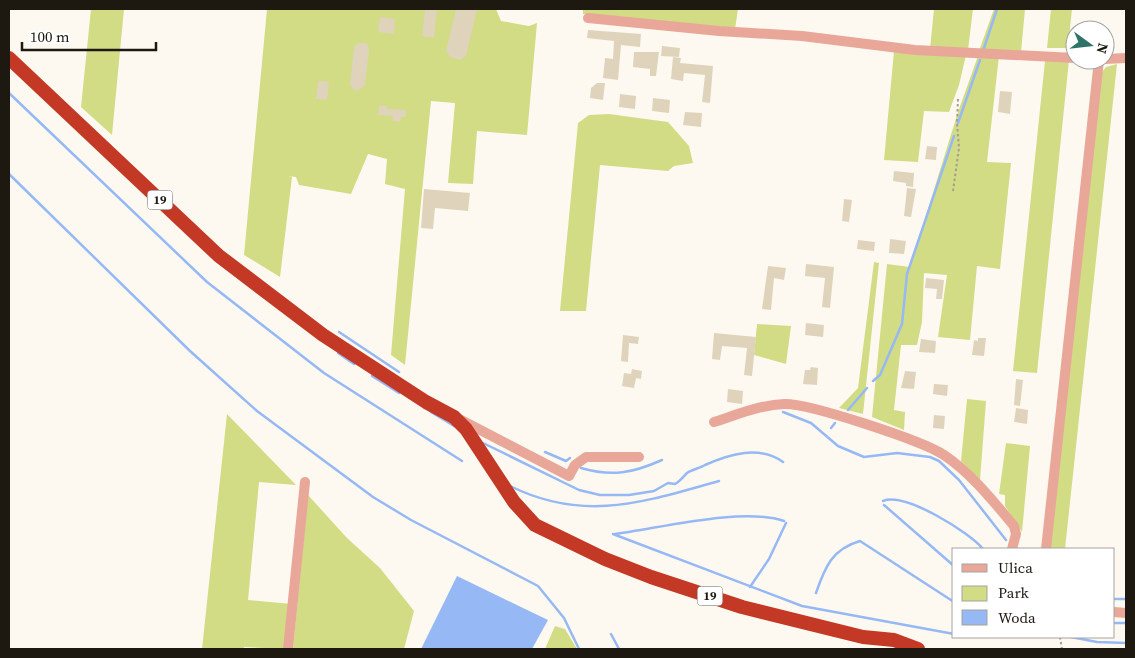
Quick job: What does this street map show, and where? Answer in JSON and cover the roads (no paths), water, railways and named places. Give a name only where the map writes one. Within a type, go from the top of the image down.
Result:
[{"type":"highway","name":"19","points":[[9,58],[219,256],[323,335],[426,402],[454,417],[466,429],[526,517],[535,525],[642,573],[742,607],[855,635],[894,640],[918,649]]},
{"type":"street","points":[[588,18],[719,31],[802,36],[915,50],[1065,58]]},
{"type":"street","points":[[1046,548],[1098,70]]},
{"type":"street","points":[[714,422],[750,411],[786,404],[850,420],[943,454],[961,468],[1014,526],[1016,534],[1012,548]]},
{"type":"street","points":[[454,417],[569,476],[575,465],[586,457],[639,457]]},
{"type":"street","points":[[288,649],[305,482]]},
{"type":"water","points":[[457,576],[548,620],[532,649],[421,649]]},
{"type":"waterway","points":[[984,48],[997,9]]},
{"type":"waterway","points":[[958,123],[980,60]]},
{"type":"waterway","points":[[9,93],[207,282],[324,373],[462,461]]},
{"type":"waterway","points":[[873,381],[880,375],[902,324],[907,274],[954,136]]},
{"type":"waterway","points":[[9,174],[190,351],[257,411],[373,497],[411,520],[538,586],[564,618],[579,649]]},
{"type":"waterway","points":[[339,332],[399,372]]},
{"type":"waterway","points":[[338,353],[354,364]]},
{"type":"waterway","points":[[372,376],[399,393]]},
{"type":"waterway","points":[[848,410],[867,388]]},
{"type":"waterway","points":[[431,412],[454,426]]},
{"type":"waterway","points":[[783,412],[811,423],[838,446],[864,457],[897,453],[930,457],[939,461],[959,480],[1006,540]]},
{"type":"waterway","points":[[831,428],[835,423]]},
{"type":"waterway","points":[[483,443],[579,490],[600,495],[629,495],[654,491],[668,483],[675,484],[691,471],[715,461],[744,453],[764,454],[783,462]]},
{"type":"waterway","points":[[545,452],[566,461],[570,458]]},
{"type":"waterway","points":[[581,468],[613,473],[632,471],[662,460]]},
{"type":"waterway","points":[[510,486],[537,497],[564,504],[589,506],[639,502],[719,481]]},
{"type":"waterway","points":[[883,501],[906,502],[936,515],[965,533],[982,548]]},
{"type":"waterway","points":[[884,505],[952,564]]},
{"type":"waterway","points":[[615,534],[724,517],[767,517],[784,521]]},
{"type":"waterway","points":[[750,587],[769,559],[786,523]]},
{"type":"waterway","points":[[613,534],[802,606],[952,634]]},
{"type":"waterway","points":[[816,593],[826,567],[836,554],[850,544],[860,541],[952,601]]},
{"type":"waterway","points":[[1115,599],[1126,599]]},
{"type":"waterway","points":[[1115,623],[1126,623]]},
{"type":"waterway","points":[[611,634],[619,649]]},
{"type":"waterway","points":[[1076,638],[1097,642],[1126,643]]}]
